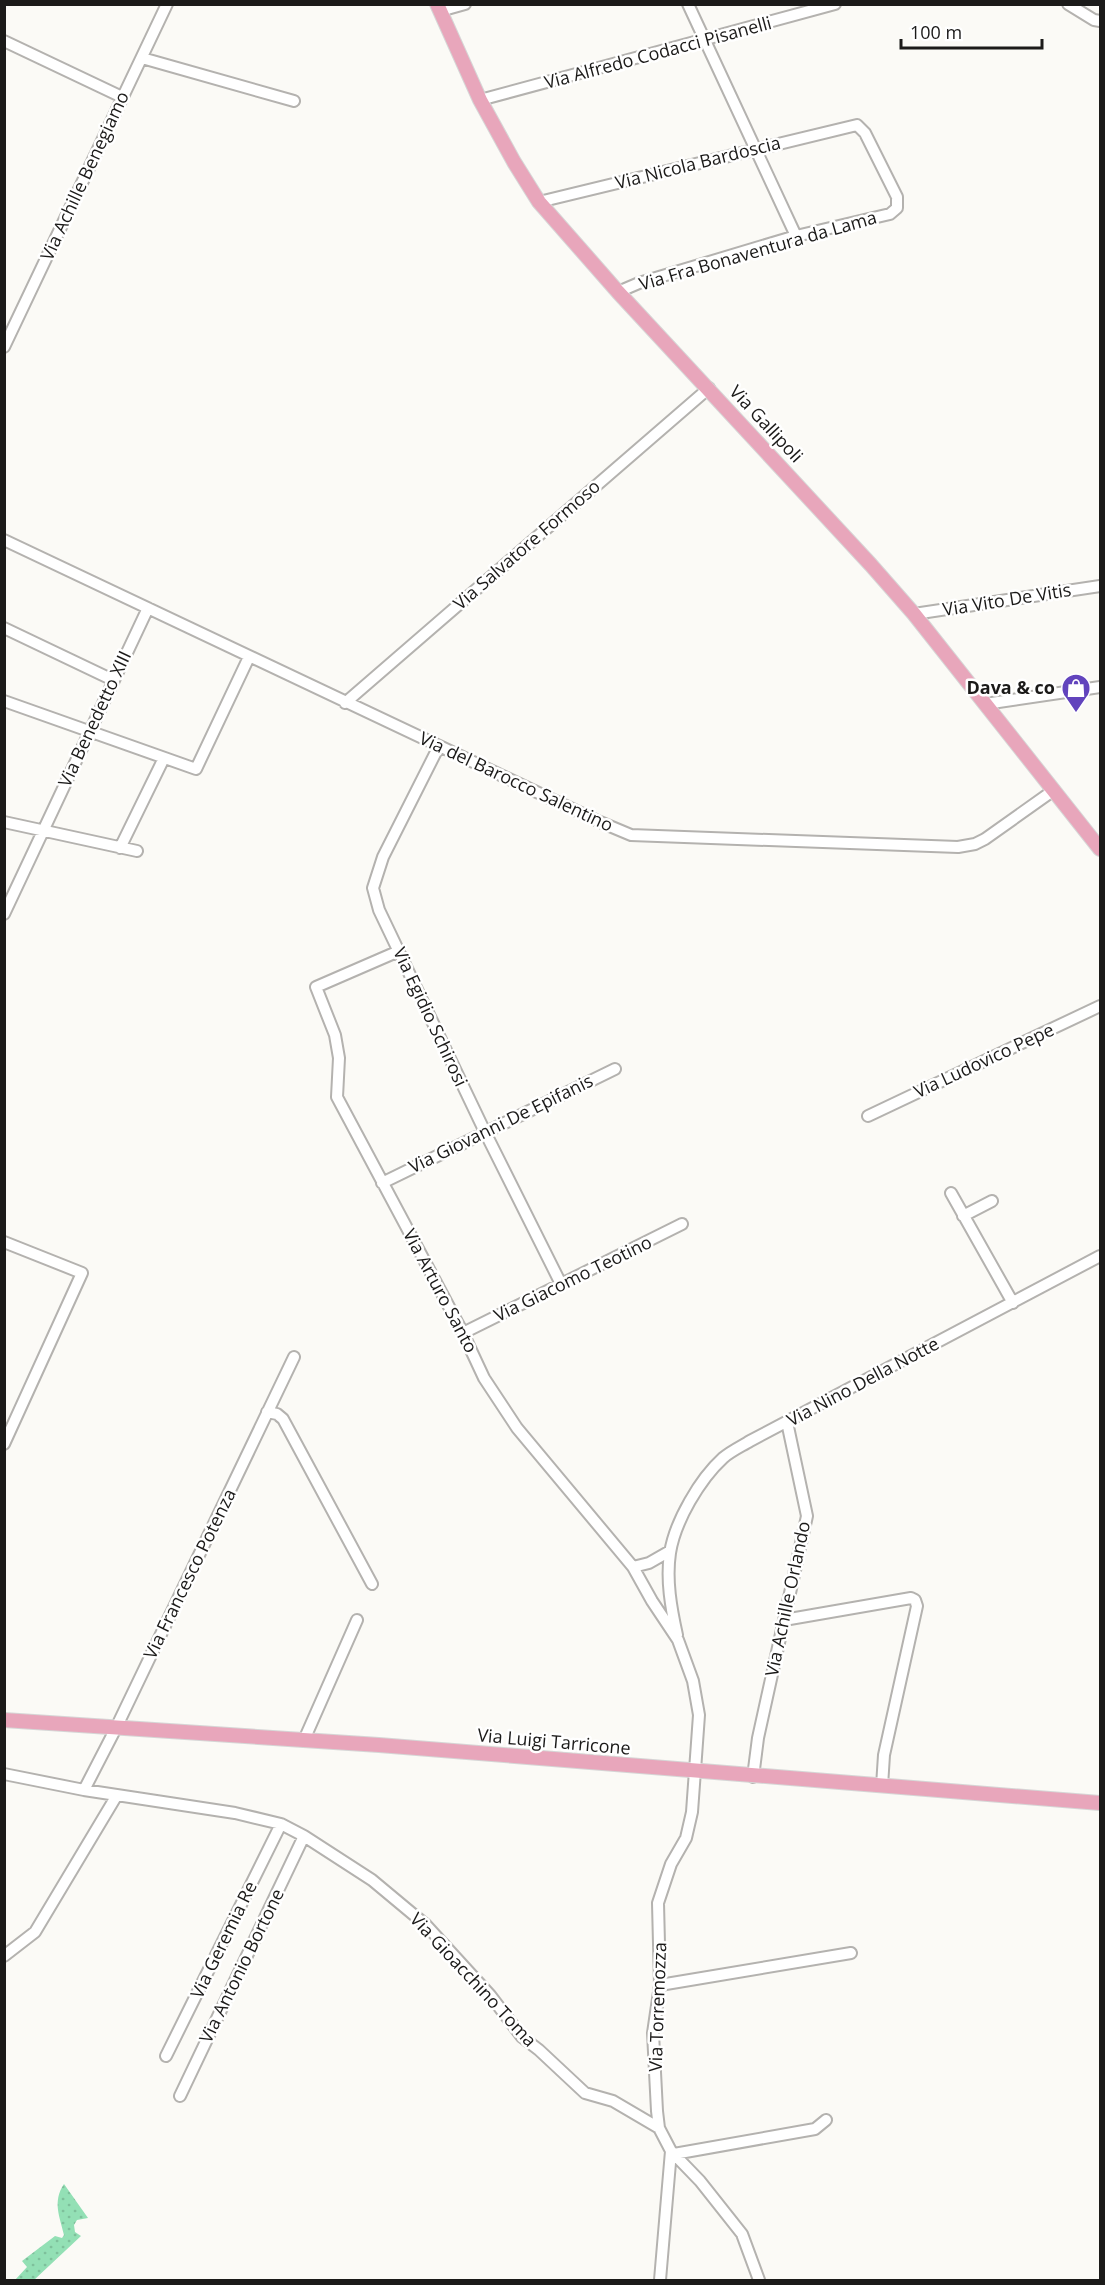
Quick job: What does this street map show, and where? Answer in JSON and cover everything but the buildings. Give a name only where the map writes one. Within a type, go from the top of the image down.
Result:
[{"type":"main road","name":"Via Gallipoli","points":[[438,8],[480,100],[539,202],[618,292],[872,565],[914,614],[1101,849]]},
{"type":"main road","name":"Via Luigi Tarricone","points":[[4,1720],[304,1740],[1101,1803]]},
{"type":"street","name":"Via Achille Benegiamo","points":[[4,347],[166,4]]},
{"type":"street","points":[[438,8],[465,4]]},
{"type":"street","points":[[688,4],[796,236]]},
{"type":"street","name":"Via Alfredo Codacci Pisanelli","points":[[480,100],[835,4]]},
{"type":"street","points":[[1068,4],[1094,20],[1101,21]]},
{"type":"street","points":[[4,41],[122,97]]},
{"type":"street","points":[[141,58],[294,101]]},
{"type":"street","name":"Via Nicola Bardoscia","points":[[539,202],[857,125],[865,133],[897,197],[897,208]]},
{"type":"street","name":"Via Fra Bonaventura da Lama","points":[[618,292],[639,283],[796,236],[890,214],[897,208]]},
{"type":"street","name":"Via Salvatore Formoso","points":[[345,703],[709,388]]},
{"type":"street","name":"Via del Barocco Salentino","points":[[4,540],[345,703],[631,835],[958,847],[975,844],[985,839],[1054,790]]},
{"type":"street","name":"Via Vito De Vitis","points":[[914,614],[1101,586]]},
{"type":"street","name":"Via Benedetto XIII","points":[[4,914],[148,608]]},
{"type":"street","points":[[4,628],[113,680]]},
{"type":"street","points":[[4,701],[196,769],[249,657]]},
{"type":"street","points":[[985,704],[1101,687]]},
{"type":"street","name":"Via Egidio Schirosi","points":[[439,746],[383,857],[373,888],[379,909],[485,1132],[561,1284]]},
{"type":"street","points":[[120,848],[164,758]]},
{"type":"street","points":[[4,822],[137,851]]},
{"type":"street","name":"Via Arturo Santo","points":[[399,951],[316,987],[335,1035],[339,1058],[337,1097],[385,1181],[484,1378],[517,1428],[633,1567],[678,1640]]},
{"type":"street","name":"Via Ludovico Pepe","points":[[868,1116],[1101,1006]]},
{"type":"street","name":"Via Giovanni De Epifanis","points":[[385,1181],[615,1069]]},
{"type":"street","points":[[951,1193],[1013,1303]]},
{"type":"street","points":[[963,1216],[992,1201]]},
{"type":"street","name":"Via Giacomo Teotino","points":[[463,1333],[682,1224]]},
{"type":"street","points":[[4,1242],[82,1273],[4,1444]]},
{"type":"street","name":"Via Nino Della Notte","points":[[670,1551],[684,1511],[707,1474],[725,1456],[1101,1256]]},
{"type":"street","name":"Via Francesco Potenza","points":[[84,1790],[294,1357]]},
{"type":"street","points":[[267,1412],[277,1414],[283,1419],[372,1584]]},
{"type":"street","name":"Via Achille Orlando","points":[[753,1777],[758,1738],[807,1516],[787,1422]]},
{"type":"street","points":[[633,1567],[649,1563],[670,1551]]},
{"type":"street","name":"Via Arturo Santo","points":[[670,1551],[669,1580],[672,1609],[678,1640],[693,1682],[699,1715],[696,1772]]},
{"type":"street","points":[[784,1620],[911,1598],[915,1600],[917,1606],[884,1755],[882,1786]]},
{"type":"street","points":[[304,1740],[357,1620]]},
{"type":"street","name":"Via Torremozza","points":[[696,1772],[692,1812],[686,1838],[671,1864],[658,1903],[660,1985],[653,2033],[659,2128],[672,2152],[700,2181],[742,2234],[752,2255],[759,2280]]},
{"type":"street","name":"Via Gioacchino Toma","points":[[4,1774],[84,1790],[235,1813],[281,1824],[304,1836],[372,1880],[426,1925],[490,1995],[522,2037],[585,2093],[613,2101],[659,2128]]},
{"type":"street","points":[[4,1956],[35,1932],[117,1795]]},
{"type":"street","name":"Via Geremia Re","points":[[166,2056],[281,1824]]},
{"type":"street","name":"Via Antonio Bortone","points":[[180,2096],[304,1836]]},
{"type":"street","points":[[660,1985],[851,1953]]},
{"type":"street","points":[[660,2280],[672,2152],[815,2129],[826,2120]]},
{"type":"green space","points":[[64,2184],[88,2218],[77,2220],[74,2225],[75,2232],[81,2236],[34,2280],[15,2280],[27,2267],[22,2261],[55,2236],[62,2238],[64,2235],[59,2216],[58,2197]]},
{"type":"place","name":"Dava & co","points":[[1076,714]]}]
